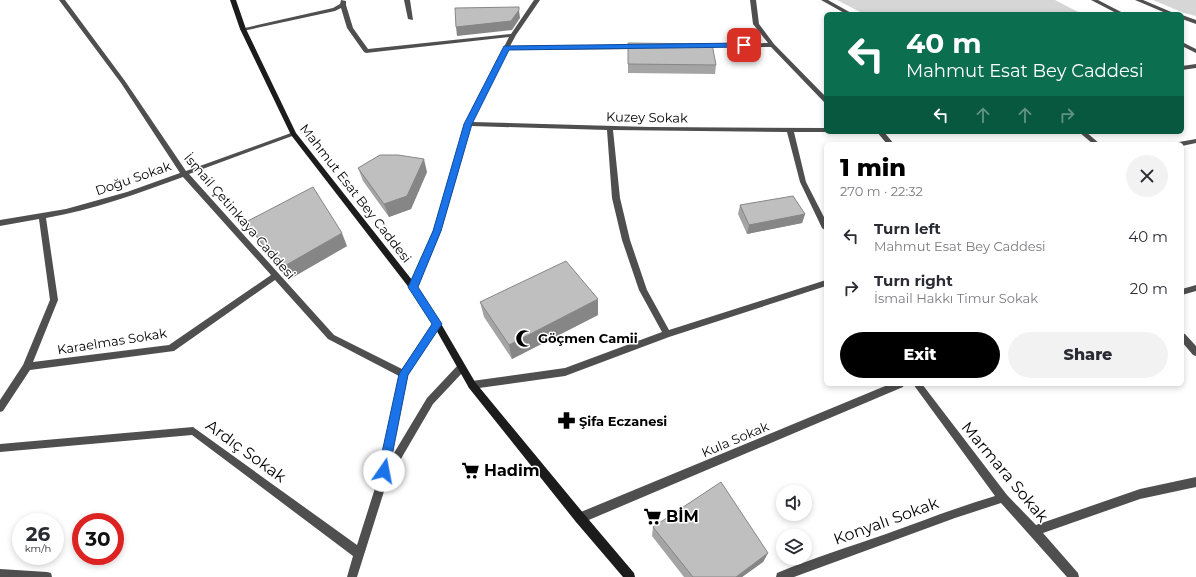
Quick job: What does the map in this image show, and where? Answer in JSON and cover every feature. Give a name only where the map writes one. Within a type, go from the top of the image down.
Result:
[{"type":"street","name":"İsmail Çetinkaya Caddesi","points":[[62,0],[123,82],[184,173],[331,337],[404,374]]},
{"type":"street","name":"Mahmut Esat Bey Caddesi","points":[[233,0],[243,29],[293,134],[413,287],[437,324],[472,385],[630,577]]},
{"type":"street","points":[[407,0],[411,19]]},
{"type":"street","points":[[413,287],[437,231],[468,124],[513,35],[537,0]]},
{"type":"street","points":[[753,0],[756,24],[772,45],[824,99]]},
{"type":"street","points":[[824,0],[846,12]]},
{"type":"street","points":[[1094,0],[1118,12]]},
{"type":"street","points":[[1138,0],[1168,12]]},
{"type":"street","points":[[243,29],[336,9],[343,3],[350,28],[366,51],[513,35]]},
{"type":"street","points":[[1184,18],[1196,22]]},
{"type":"street","points":[[697,46],[772,45]]},
{"type":"street","points":[[1184,45],[1196,51]]},
{"type":"street","points":[[507,48],[644,47]]},
{"type":"street","points":[[1184,68],[1196,66]]},
{"type":"street","name":"Kuzey Sokak","points":[[468,124],[610,128],[824,130]]},
{"type":"street","points":[[610,128],[616,198],[626,240],[643,290],[667,334]]},
{"type":"street","points":[[790,130],[803,182],[824,224]]},
{"type":"street","name":"Doğu Sokak","points":[[0,223],[66,212],[129,194],[293,134]]},
{"type":"street","points":[[882,134],[890,142]]},
{"type":"street","points":[[1084,134],[1094,142]]},
{"type":"street","points":[[1184,143],[1196,141]]},
{"type":"street","points":[[0,408],[27,367],[54,300],[42,216]]},
{"type":"street","name":"Karaelmas Sokak","points":[[27,367],[171,348],[276,276]]},
{"type":"street","points":[[472,385],[565,372],[667,334],[824,284]]},
{"type":"street","points":[[1184,291],[1196,288]]},
{"type":"street","points":[[352,577],[381,485],[404,374],[437,324]]},
{"type":"street","points":[[1184,338],[1196,352]]},
{"type":"street","points":[[381,485],[430,401],[461,368]]},
{"type":"street","name":"Kula Sokak","points":[[580,518],[895,386]]},
{"type":"street","name":"Marmara Sokak","points":[[919,386],[1003,498],[1074,577]]},
{"type":"street","name":"Ardıç Sokak","points":[[0,448],[193,431],[360,554]]},
{"type":"street","points":[[1034,531],[1140,494],[1196,482]]},
{"type":"street","name":"Konyalı Sokak","points":[[781,577],[821,560],[886,540],[955,513],[1003,498]]},
{"type":"street","points":[[0,574],[47,577]]},
{"type":"shaded area","points":[[837,0],[1055,0],[1078,12],[860,12]]},
{"type":"shaded area","points":[[1153,0],[1196,0],[1196,16],[1182,12]]},
{"type":"building","points":[[519,7],[519,10],[511,21],[456,27],[455,8]]},
{"type":"building","points":[[628,43],[712,44],[716,65],[628,64]]},
{"type":"building","points":[[380,155],[398,155],[424,159],[407,196],[384,204],[358,168]]},
{"type":"building","points":[[313,187],[342,233],[281,268],[246,222]]},
{"type":"building","points":[[793,196],[805,214],[749,225],[740,205]]},
{"type":"building","name":"Göçmen Camii","points":[[566,261],[598,299],[509,345],[480,302]]},
{"type":"building","points":[[721,482],[768,553],[736,577],[693,577],[653,527]]},
{"type":"place","name":"Göçmen Camii","points":[[525,338]]},
{"type":"place","name":"Şifa Eczanesi","points":[[566,421]]},
{"type":"place","name":"Hadim","points":[[471,470]]},
{"type":"place","name":"BİM","points":[[653,516]]},
{"type":"route","points":[[384,471],[404,374],[437,324],[413,287],[437,231],[468,124],[507,48],[744,45]]}]
